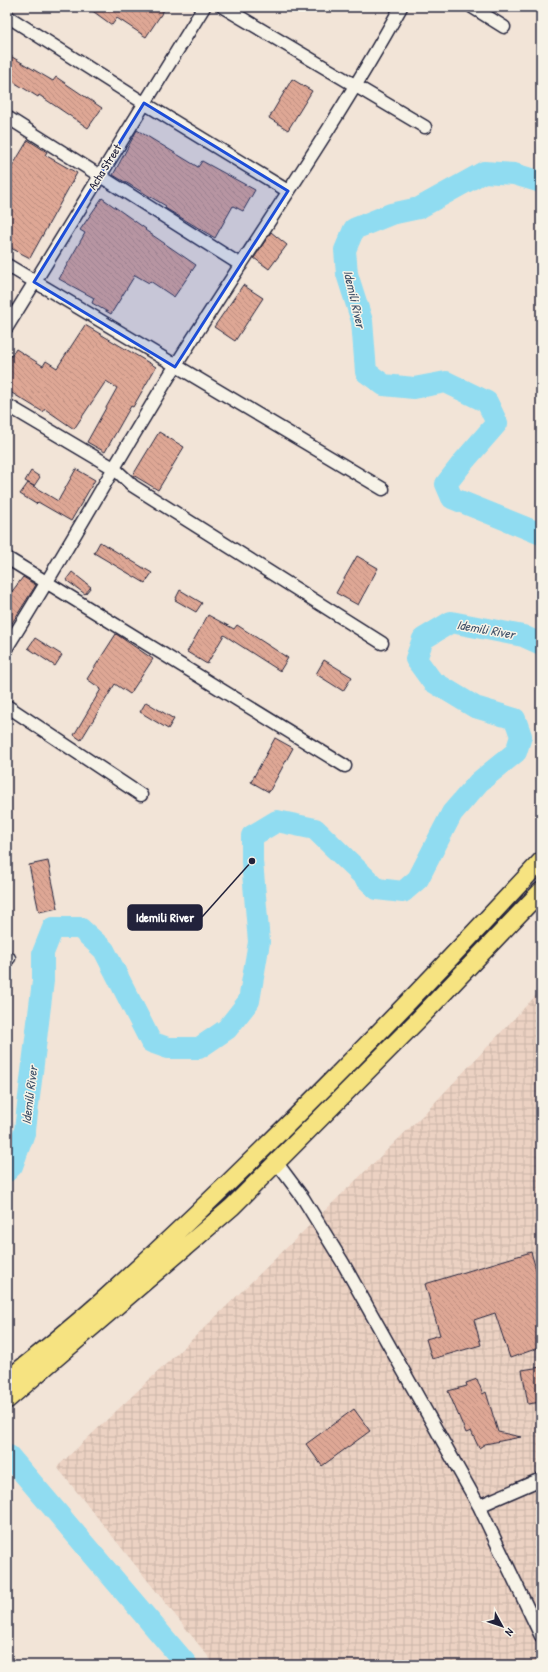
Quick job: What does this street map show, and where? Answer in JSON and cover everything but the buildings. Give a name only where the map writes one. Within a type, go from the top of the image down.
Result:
[{"type":"highway","points":[[7,1380],[100,1302],[212,1200],[309,1105],[426,985],[541,861]]},
{"type":"highway","points":[[7,1400],[232,1207],[418,1020],[541,891]]},
{"type":"street","name":"Acha Street","points":[[7,327],[204,7]]},
{"type":"street","points":[[223,7],[425,127]]},
{"type":"street","points":[[7,647],[47,584],[176,367],[355,86],[401,7]]},
{"type":"street","points":[[472,7],[504,27]]},
{"type":"street","points":[[7,16],[144,103],[288,191]]},
{"type":"street","points":[[7,117],[241,265]]},
{"type":"street","points":[[7,265],[383,489]]},
{"type":"street","points":[[7,405],[115,469],[133,486],[382,643]]},
{"type":"street","points":[[7,558],[345,766]]},
{"type":"street","points":[[7,706],[141,795]]},
{"type":"street","points":[[277,1163],[303,1198],[343,1263],[478,1506],[541,1636]]},
{"type":"street","points":[[478,1506],[541,1479]]},
{"type":"highlighted area","points":[[144,103],[288,191],[175,367],[34,282]]},
{"type":"shaded area","points":[[541,990],[541,1665],[215,1665],[57,1467],[203,1329],[424,1114]]},
{"type":"waterway","name":"Idemili River","points":[[541,182],[514,174],[484,172],[419,208],[391,214],[354,229],[345,250],[347,274],[362,321],[366,372],[384,385],[414,388],[446,382],[487,402],[497,423],[446,484],[452,498],[541,534]]},
{"type":"waterway","name":"Idemili River","points":[[7,1171],[12,1166],[25,1130],[43,981],[43,953],[53,928],[80,928],[104,950],[151,1042],[168,1048],[199,1048],[227,1029],[249,1001],[259,942],[252,861],[252,836],[277,821],[315,829],[377,889],[403,892],[418,879],[452,813],[479,782],[516,752],[521,736],[515,719],[475,707],[432,681],[416,659],[423,639],[451,622],[523,636],[541,644]]},
{"type":"waterway","points":[[9,1456],[187,1665]]},
{"type":"place","name":"Idemili River","points":[[252,861]]}]
